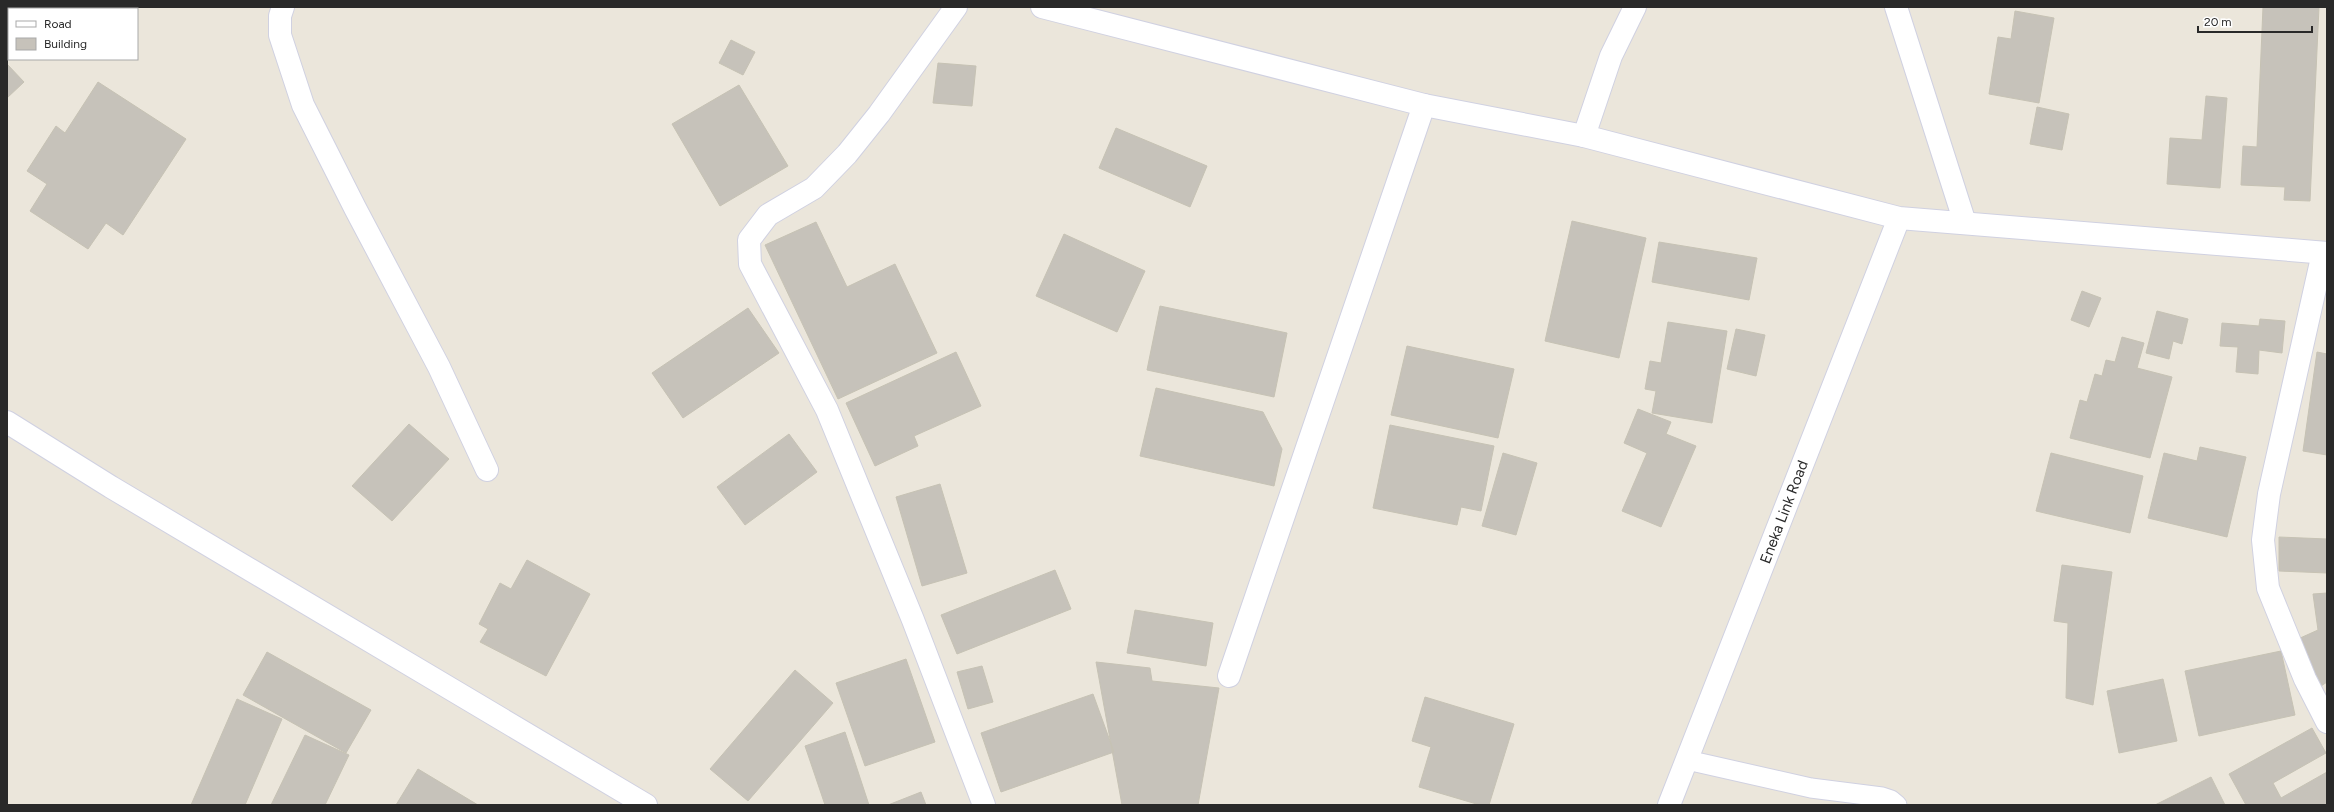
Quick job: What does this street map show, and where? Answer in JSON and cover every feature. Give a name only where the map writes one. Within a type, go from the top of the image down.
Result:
[{"type":"street","points":[[283,7],[280,16],[280,35],[303,105],[355,208],[439,367],[487,470]]},
{"type":"street","points":[[956,7],[879,114],[846,154],[814,188],[768,215],[749,240],[750,264],[827,410],[913,620],[984,805]]},
{"type":"street","points":[[1042,7],[1424,105],[1584,136],[1899,218],[2325,253],[2269,494],[2263,540],[2268,588],[2305,679],[2327,722]]},
{"type":"street","points":[[1584,136],[1611,56],[1635,7]]},
{"type":"street","points":[[1896,7],[1965,223]]},
{"type":"street","points":[[1229,676],[1424,105]]},
{"type":"street","name":"Eneka Link Road","points":[[1669,805],[1899,218]]},
{"type":"street","points":[[7,422],[111,487],[646,805]]},
{"type":"lane","points":[[1687,760],[1811,788],[1882,797],[1891,800],[1897,805]]},
{"type":"building","points":[[2263,7],[2319,7],[2310,201],[2284,200],[2285,187],[2241,185],[2243,146],[2257,147]]},
{"type":"building","points":[[2015,11],[2054,18],[2039,103],[1989,94],[1998,37],[2011,39]]},
{"type":"building","points":[[731,40],[755,52],[743,75],[719,63]]},
{"type":"building","points":[[938,63],[976,66],[972,106],[933,103]]},
{"type":"building","points":[[7,64],[24,82],[7,98]]},
{"type":"building","points":[[98,82],[186,139],[123,235],[106,223],[88,249],[30,211],[47,184],[27,171],[56,126],[65,133]]},
{"type":"building","points":[[739,85],[788,166],[720,206],[672,124]]},
{"type":"building","points":[[2206,96],[2227,98],[2220,188],[2167,184],[2170,138],[2202,140]]},
{"type":"building","points":[[2037,107],[2069,114],[2062,150],[2030,144]]},
{"type":"building","points":[[1116,128],[1207,166],[1190,207],[1099,168]]},
{"type":"building","points":[[1572,221],[1646,238],[1619,358],[1545,341]]},
{"type":"building","points":[[816,222],[847,287],[895,264],[937,353],[838,399],[765,245]]},
{"type":"building","points":[[1064,234],[1145,271],[1117,332],[1036,296]]},
{"type":"building","points":[[1659,242],[1757,258],[1749,300],[1652,282]]},
{"type":"building","points":[[2082,291],[2101,298],[2089,327],[2071,320]]},
{"type":"building","points":[[1160,306],[1287,333],[1274,397],[1147,370]]},
{"type":"building","points":[[748,308],[779,353],[683,418],[652,373]]},
{"type":"building","points":[[2157,311],[2188,319],[2182,344],[2173,341],[2169,359],[2146,353]]},
{"type":"building","points":[[2260,319],[2285,321],[2282,353],[2259,350],[2258,374],[2236,372],[2238,347],[2220,346],[2222,323],[2259,326]]},
{"type":"building","points":[[1668,322],[1727,331],[1712,423],[1652,413],[1656,391],[1645,389],[1650,361],[1661,363]]},
{"type":"building","points":[[1736,329],[1765,335],[1756,376],[1727,369]]},
{"type":"building","points":[[2122,337],[2144,343],[2137,368],[2172,377],[2150,458],[2070,438],[2080,400],[2087,402],[2095,374],[2102,376],[2106,360],[2115,362]]},
{"type":"building","points":[[1407,346],[1514,369],[1498,438],[1391,415]]},
{"type":"building","points":[[956,352],[981,406],[914,436],[918,446],[875,466],[846,403]]},
{"type":"building","points":[[2317,352],[2327,354],[2327,455],[2303,451]]},
{"type":"building","points":[[1156,388],[1263,412],[1282,449],[1274,486],[1140,456]]},
{"type":"building","points":[[1638,409],[1671,422],[1666,434],[1696,446],[1661,527],[1622,511],[1647,453],[1624,443]]},
{"type":"building","points":[[409,424],[449,459],[392,521],[352,486]]},
{"type":"building","points":[[1390,425],[1494,446],[1481,511],[1461,507],[1457,525],[1373,508]]},
{"type":"building","points":[[789,434],[817,472],[745,525],[717,487]]},
{"type":"building","points":[[2200,447],[2246,457],[2227,537],[2148,518],[2164,453],[2197,461]]},
{"type":"building","points":[[1503,453],[1537,463],[1516,535],[1482,526]]},
{"type":"building","points":[[2051,453],[2143,476],[2130,533],[2036,511]]},
{"type":"building","points":[[940,484],[967,573],[922,586],[896,497]]},
{"type":"building","points":[[2279,537],[2327,539],[2327,573],[2279,571]]},
{"type":"building","points":[[527,560],[590,594],[546,676],[480,642],[488,629],[479,624],[500,583],[511,589]]},
{"type":"building","points":[[2062,565],[2112,572],[2093,705],[2066,698],[2068,623],[2054,621]]},
{"type":"building","points":[[1055,570],[1071,609],[957,654],[941,615]]},
{"type":"building","points":[[2327,593],[2327,682],[2321,686],[2298,639],[2318,630],[2313,594]]},
{"type":"building","points":[[1135,610],[1213,623],[1206,666],[1127,653]]},
{"type":"building","points":[[2281,651],[2295,715],[2199,736],[2185,671]]},
{"type":"building","points":[[267,652],[371,710],[346,753],[243,695]]},
{"type":"building","points":[[906,659],[935,742],[865,766],[836,683]]},
{"type":"building","points":[[1096,662],[1150,668],[1152,681],[1219,688],[1198,805],[1122,805]]},
{"type":"building","points":[[982,666],[993,702],[968,709],[957,672]]},
{"type":"building","points":[[795,670],[833,703],[748,801],[710,769]]},
{"type":"building","points":[[2163,679],[2177,741],[2119,753],[2107,691]]},
{"type":"building","points":[[1093,694],[1114,752],[1001,792],[981,733]]},
{"type":"building","points":[[1425,697],[1514,724],[1489,805],[1480,805],[1419,787],[1431,747],[1412,741]]},
{"type":"building","points":[[237,699],[282,719],[245,805],[191,805]]},
{"type":"building","points":[[2312,728],[2326,753],[2273,783],[2281,798],[2327,772],[2327,805],[2246,805],[2229,774]]},
{"type":"building","points":[[845,732],[869,805],[825,805],[805,746]]},
{"type":"building","points":[[305,735],[349,755],[325,805],[271,805]]},
{"type":"building","points":[[418,769],[478,805],[396,805]]},
{"type":"building","points":[[2211,777],[2225,805],[2155,805]]},
{"type":"building","points":[[921,792],[926,805],[888,805]]}]
